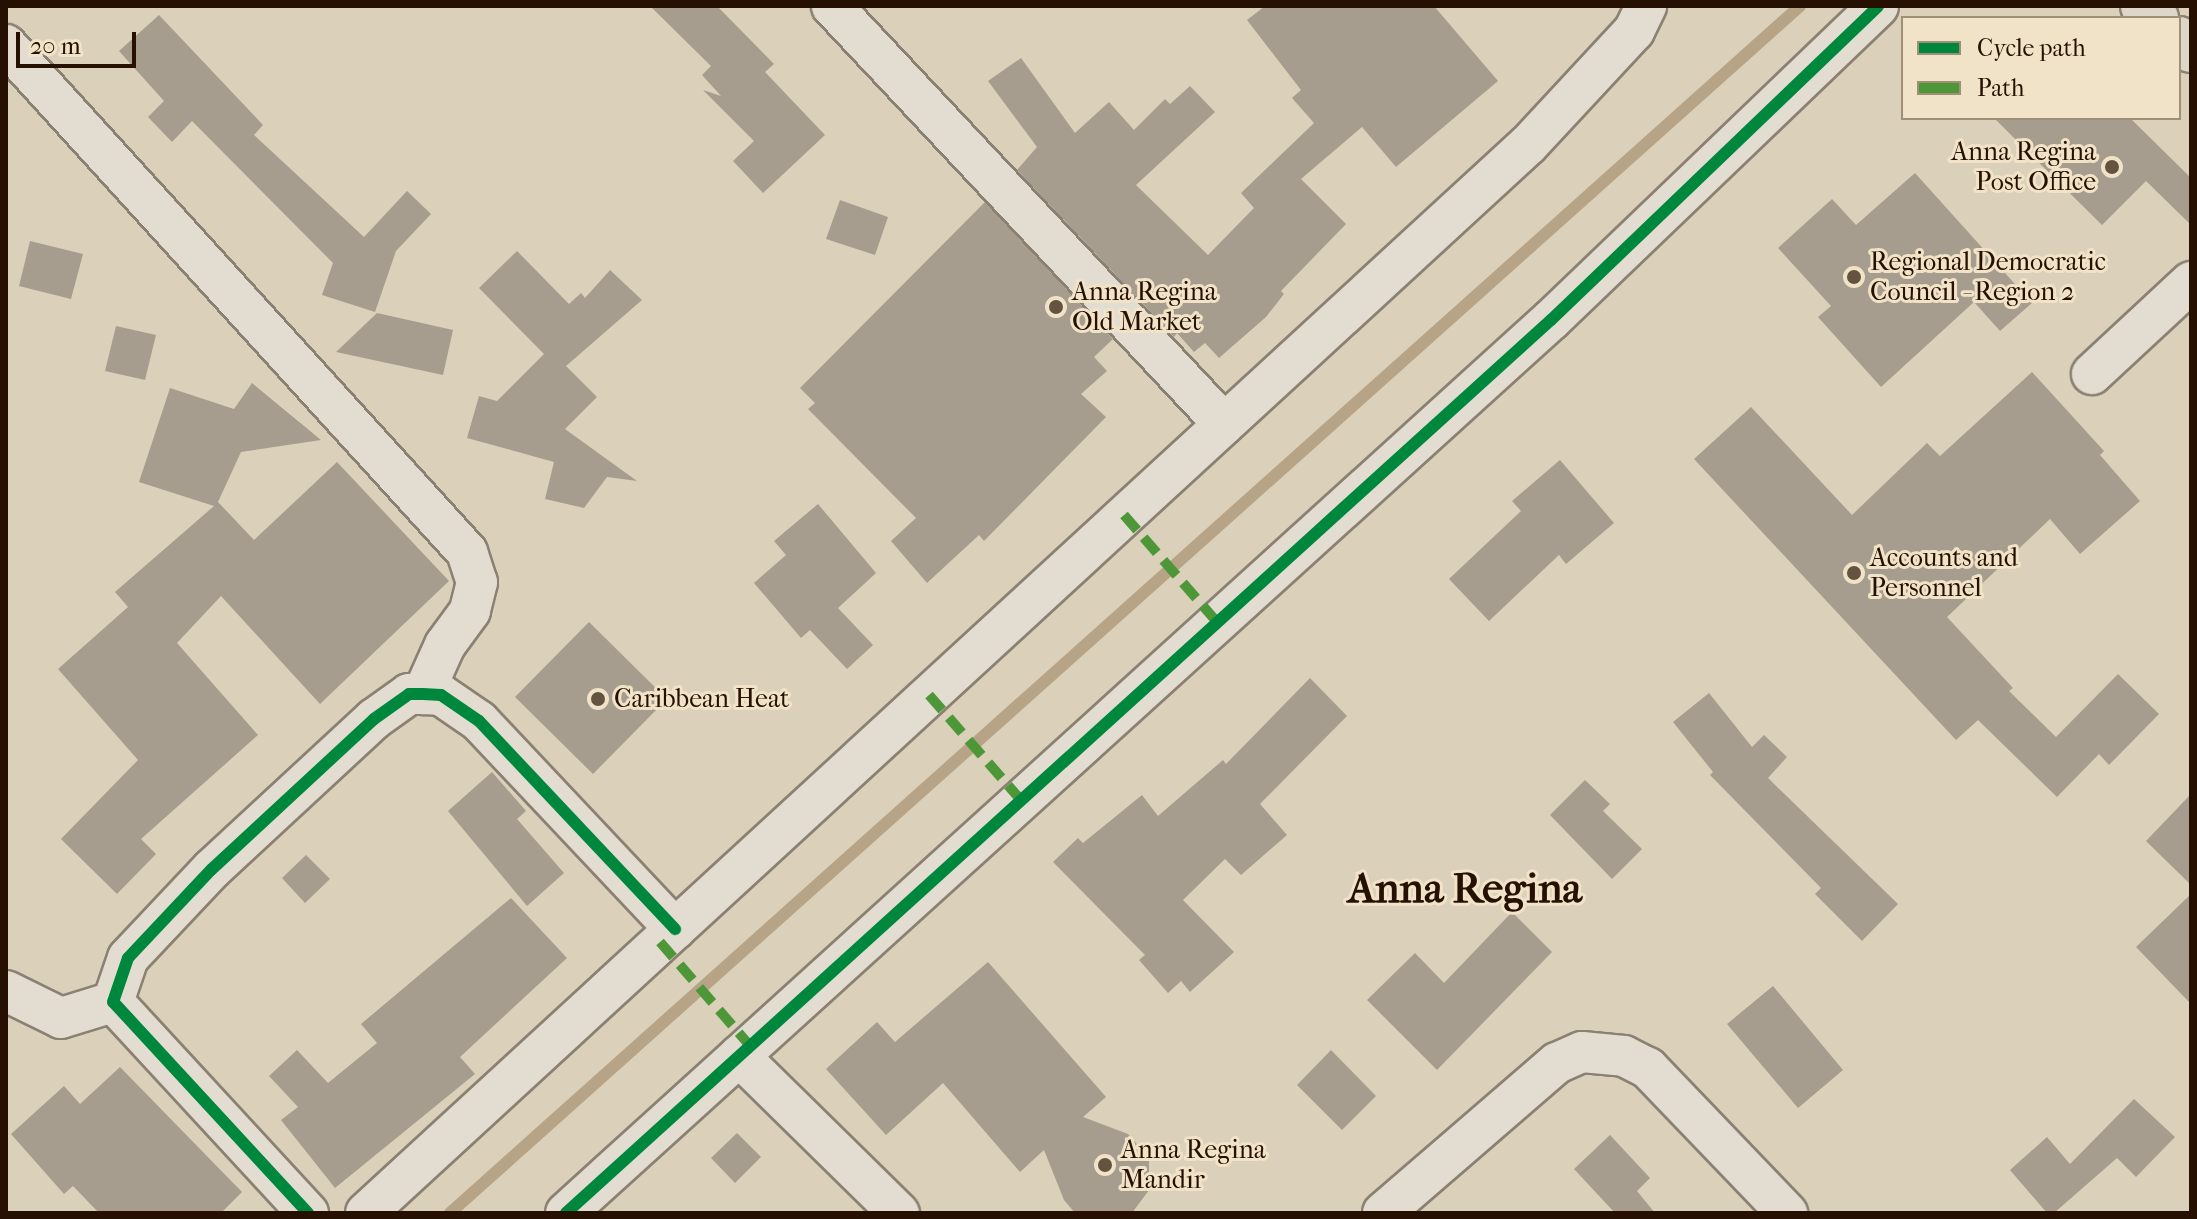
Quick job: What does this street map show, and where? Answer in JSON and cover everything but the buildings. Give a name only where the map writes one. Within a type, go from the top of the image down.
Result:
[{"type":"street","points":[[832,6],[1224,424]]},
{"type":"street","points":[[366,1213],[1528,145],[1634,31],[1646,6]]},
{"type":"street","points":[[566,1213],[1551,320],[1878,6]]},
{"type":"street","points":[[6,45],[467,552],[477,582],[470,611],[445,645],[423,694]]},
{"type":"street","points":[[2092,374],[2191,282]]},
{"type":"street","points":[[113,1002],[128,958],[212,869],[374,719],[409,694],[441,695],[479,721],[675,929]]},
{"type":"street","points":[[6,991],[61,1018],[113,1002]]},
{"type":"street","points":[[113,1002],[308,1213]]},
{"type":"street","points":[[1383,1213],[1557,1063],[1582,1052],[1624,1056],[1648,1068],[1787,1213]]},
{"type":"street","points":[[739,1056],[899,1213]]},
{"type":"waterway","points":[[450,1213],[1800,6]]},
{"type":"marked path","points":[[1124,515],[1217,622]]},
{"type":"marked path","points":[[929,695],[1021,800]]},
{"type":"marked path","points":[[660,942],[750,1046]]},
{"type":"cycle path","points":[[566,1213],[1551,320],[1878,6]]},
{"type":"cycle path","points":[[308,1213],[113,1002],[128,958],[212,869],[374,719],[409,694],[423,694],[441,695],[479,721],[675,929]]},
{"type":"place","name":"Anna Regina Post Office","points":[[2112,167]]},
{"type":"place","name":"Regional Democratic Council - Region 2","points":[[1854,277]]},
{"type":"place","name":"Anna Regina Old Market","points":[[1056,307]]},
{"type":"place","name":"Accounts and Personnel","points":[[1854,573]]},
{"type":"place","name":"Caribbean Heat","points":[[598,699]]},
{"type":"place","name":"Anna Regina Mandir","points":[[1105,1165]]},
{"type":"district","name":"Anna Regina","points":[[1465,889]]}]
